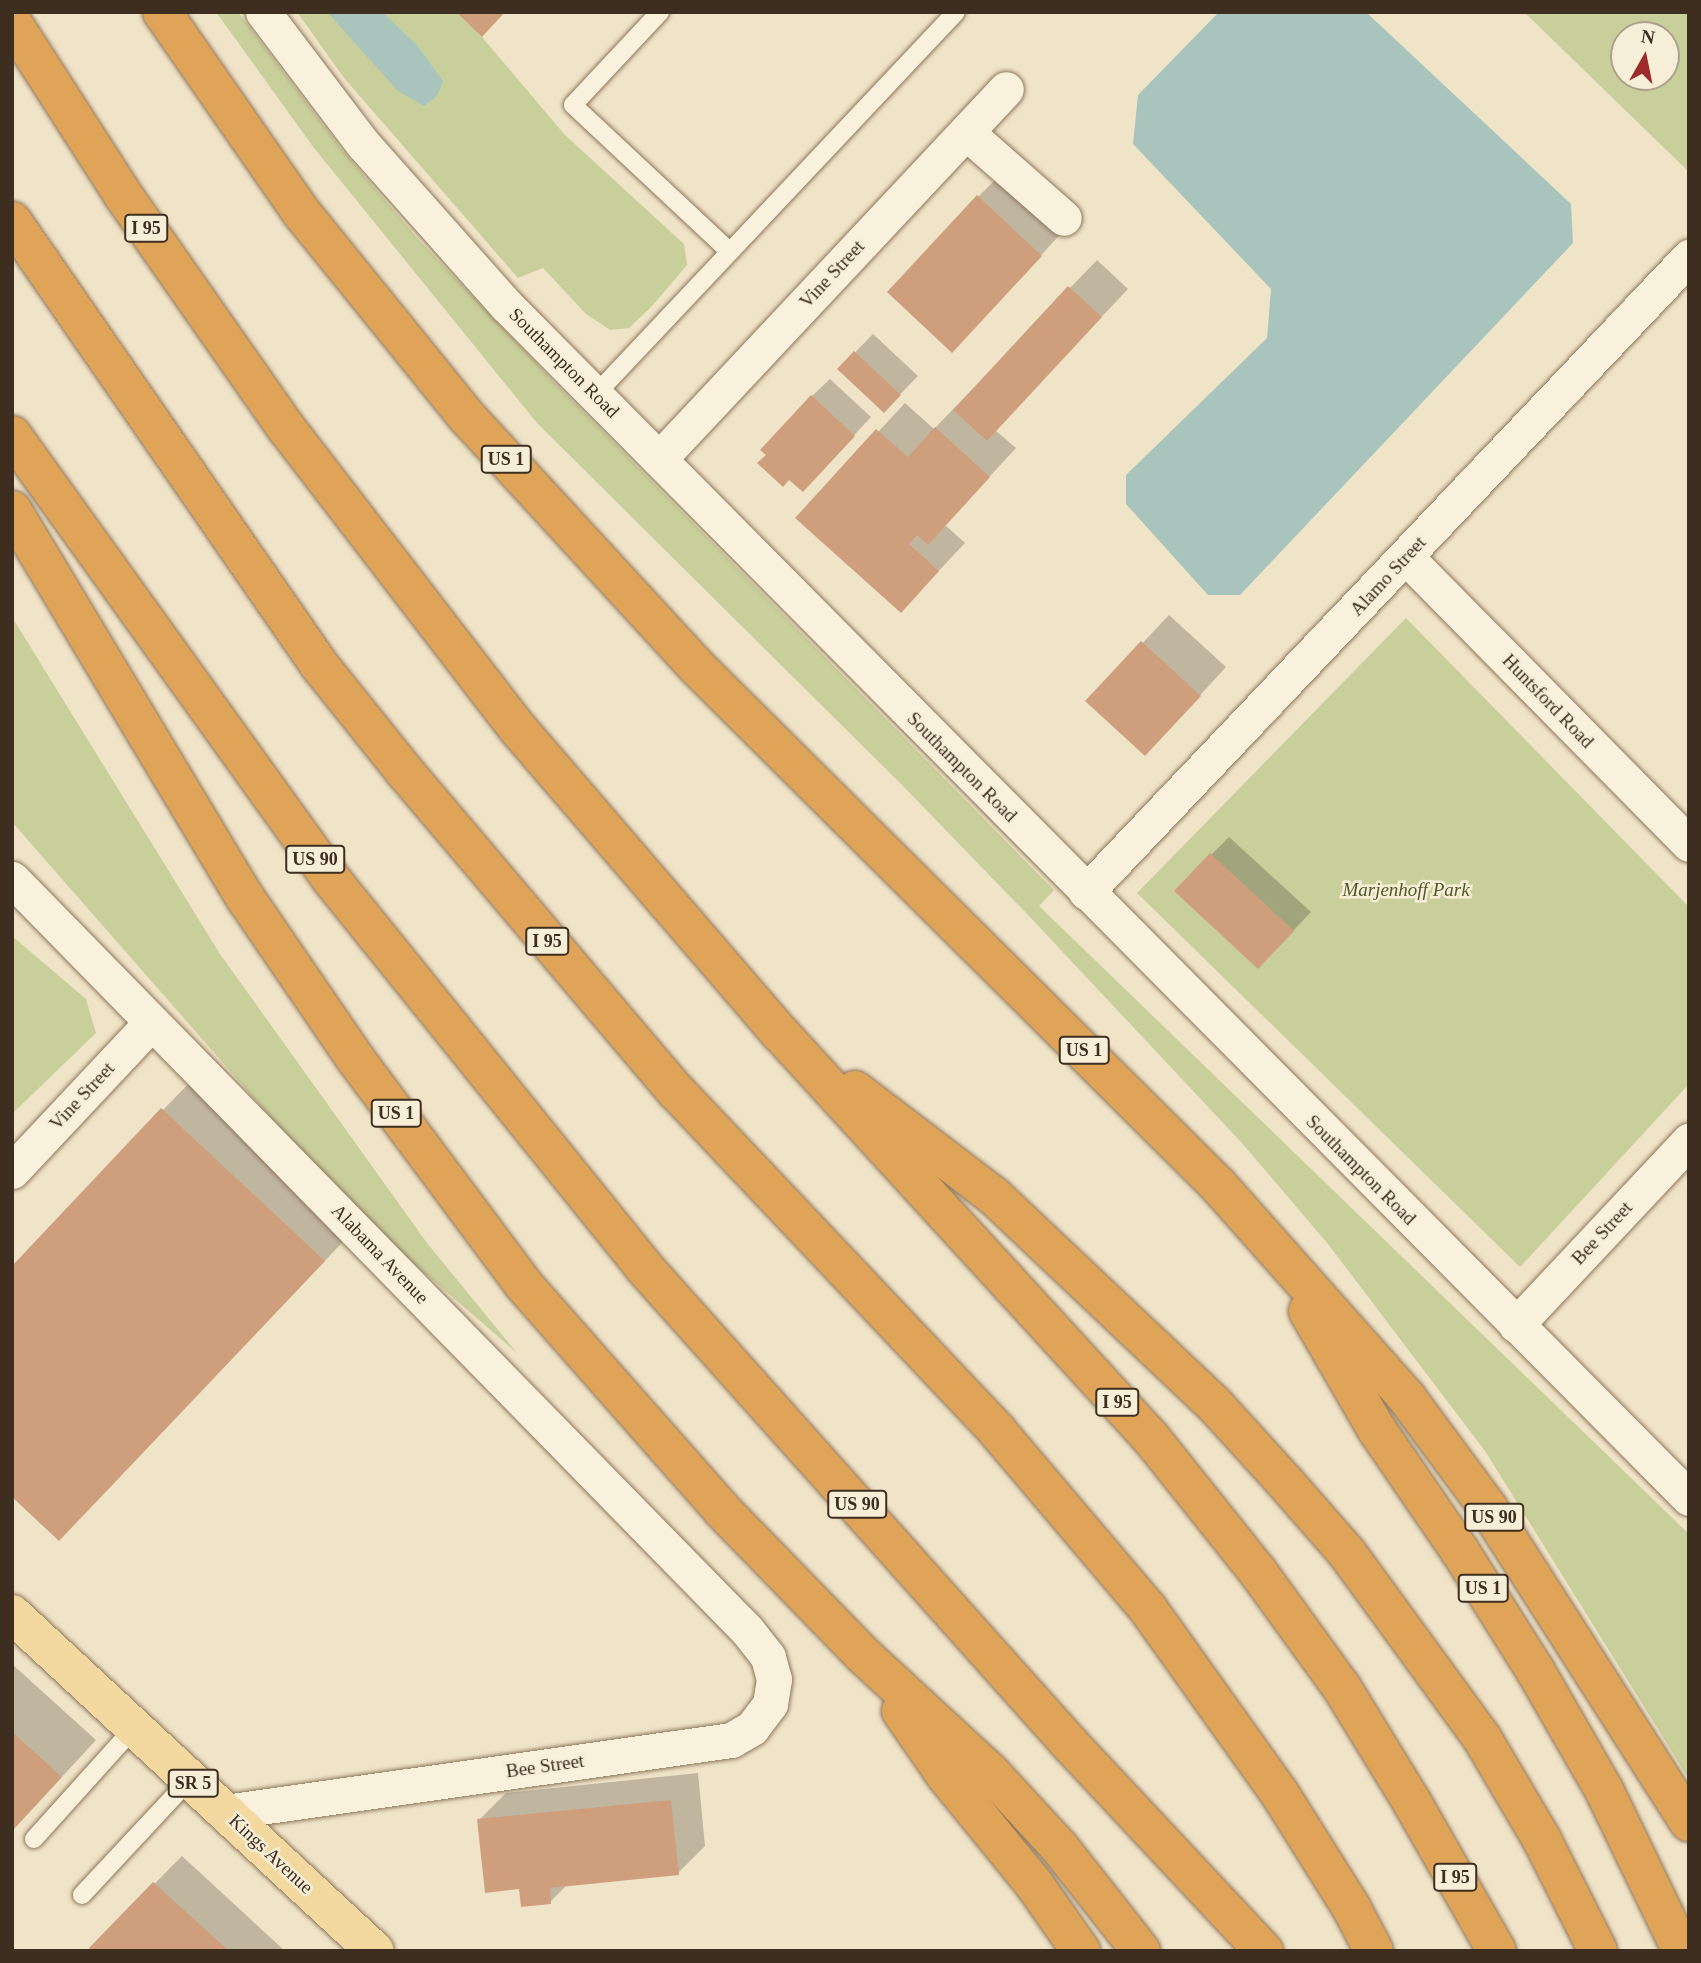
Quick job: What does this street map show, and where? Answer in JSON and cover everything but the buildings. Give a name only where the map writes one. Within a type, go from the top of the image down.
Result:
[{"type":"highway","name":"US 1","points":[[162,12],[301,212],[468,418],[695,665],[1001,966],[1218,1185],[1265,1237],[1377,1430],[1460,1551],[1535,1670],[1604,1790],[1682,1951]]},
{"type":"highway","name":"I 95","points":[[12,22],[123,195],[287,429],[519,730],[780,1032],[1150,1438],[1258,1572],[1342,1688],[1413,1804],[1497,1951]]},
{"type":"highway","name":"I 95","points":[[12,221],[320,666],[405,772],[676,1091],[998,1432],[1148,1609],[1280,1794],[1352,1909],[1374,1951]]},
{"type":"highway","name":"US 90","points":[[12,435],[273,803],[450,1030],[642,1265],[1070,1744],[1264,1951]]},
{"type":"highway","name":"US 1","points":[[12,510],[217,852],[302,983],[373,1084],[523,1284],[722,1510],[862,1654],[946,1776],[1034,1884],[1081,1951]]},
{"type":"highway","points":[[780,1032],[995,1197],[1214,1404],[1284,1480],[1347,1553],[1482,1738],[1542,1840],[1598,1951]]},
{"type":"highway","name":"US 90","points":[[1265,1237],[1407,1398],[1488,1508],[1689,1822]]},
{"type":"highway","points":[[862,1654],[989,1771],[1060,1848],[1140,1951]]},
{"type":"main road","name":"Kings Avenue","points":[[12,1614],[375,1951]]},
{"type":"street","name":"Southampton Road","points":[[262,12],[356,135],[424,215],[595,395],[1689,1498]]},
{"type":"street","name":"Vine Street","points":[[659,459],[1006,89]]},
{"type":"street","points":[[966,132],[1064,218]]},
{"type":"street","name":"Alamo Street","points":[[1086,892],[1689,257]]},
{"type":"street","name":"Huntsford Road","points":[[1406,557],[1689,844]]},
{"type":"street","name":"Alabama Avenue","points":[[12,879],[747,1630]]},
{"type":"street","name":"Vine Street","points":[[12,1171],[152,1022]]},
{"type":"street","name":"Bee Street","points":[[1516,1325],[1689,1141]]},
{"type":"street","name":"Bee Street","points":[[225,1812],[732,1740],[752,1728],[770,1704],[774,1679],[768,1657],[747,1630]]},
{"type":"lane","points":[[660,12],[573,105],[730,252]]},
{"type":"lane","points":[[595,395],[956,12]]},
{"type":"lane","points":[[34,1839],[134,1727]]},
{"type":"lane","points":[[82,1895],[190,1779]]},
{"type":"green space","points":[[216,12],[238,12],[342,150],[420,241],[555,383],[1054,890],[1039,906],[1689,1534],[1689,1779],[1485,1451],[1328,1244],[1241,1142],[1028,915],[901,784],[537,423],[314,148]]},
{"type":"green space","points":[[297,12],[456,12],[482,37],[565,135],[684,244],[687,265],[629,328],[610,330],[586,314],[543,268],[518,278],[344,78]]},
{"type":"green space","points":[[1524,12],[1689,12],[1689,172]]},
{"type":"green space","points":[[12,617],[220,954],[427,1243],[517,1353],[351,1209],[12,822]]},
{"type":"green space","name":"Marjenhoff Park","points":[[1406,618],[1689,907],[1689,1084],[1520,1267],[1137,893]]},
{"type":"green space","points":[[12,936],[86,999],[96,1033],[12,1114]]},
{"type":"water","points":[[327,12],[382,12],[416,44],[443,81],[437,96],[424,106],[398,91]]},
{"type":"water","points":[[1219,12],[1366,12],[1571,204],[1573,243],[1240,595],[1208,595],[1126,504],[1126,475],[1267,338],[1271,289],[1133,144],[1138,95]]}]
